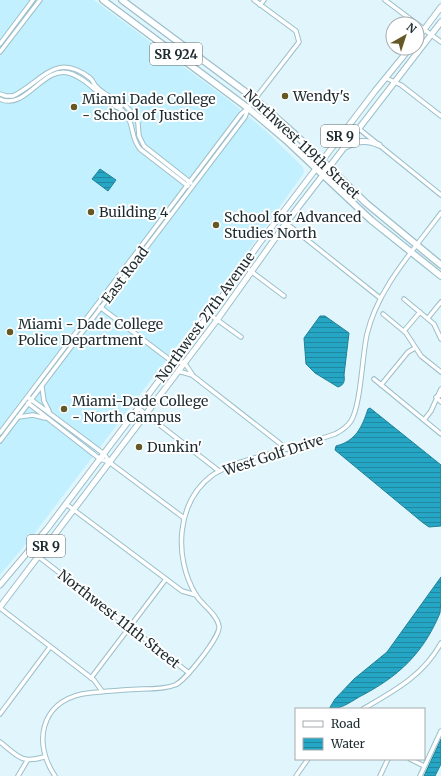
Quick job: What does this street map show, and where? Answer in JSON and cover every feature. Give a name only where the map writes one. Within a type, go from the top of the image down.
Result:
[{"type":"highway","name":"Northwest 119th Street","points":[[103,0],[248,108],[323,175],[367,217],[441,276]]},
{"type":"highway","name":"Northwest 119th Street","points":[[122,0],[255,98],[366,203],[441,265]]},
{"type":"main road","points":[[425,28],[441,7]]},
{"type":"main road","name":"Northwest 27th Avenue","points":[[0,607],[217,320],[286,223],[441,22]]},
{"type":"main road","name":"Northwest 27th Avenue","points":[[0,585],[66,504],[209,314],[322,160],[404,56]]},
{"type":"main road","points":[[344,147],[357,142],[365,141],[379,145]]},
{"type":"street","points":[[0,44],[33,0]]},
{"type":"street","points":[[0,52],[40,0]]},
{"type":"street","points":[[254,0],[260,5],[264,0]]},
{"type":"street","points":[[385,0],[407,16]]},
{"type":"street","name":"East Road","points":[[0,433],[241,114],[248,108],[299,42],[296,31],[260,5]]},
{"type":"street","points":[[425,30],[441,42]]},
{"type":"street","points":[[0,94],[9,96],[16,95],[46,72],[56,68],[71,68],[91,78],[99,88],[116,100],[120,99],[136,118],[139,136],[143,144],[194,185]]},
{"type":"street","points":[[0,99],[9,101],[18,99],[56,74],[70,74],[80,79],[126,114],[131,121],[135,141],[140,150],[191,189]]},
{"type":"street","points":[[80,79],[83,74]]},
{"type":"street","points":[[386,78],[394,82],[441,116]]},
{"type":"street","points":[[114,105],[116,100]]},
{"type":"street","points":[[119,108],[123,103]]},
{"type":"street","name":"East Road","points":[[0,441],[245,117],[248,108]]},
{"type":"street","points":[[358,128],[441,195]]},
{"type":"street","name":"West Golf Drive","points":[[44,757],[42,743],[44,731],[54,710],[72,697],[102,692],[169,687],[181,682],[215,639],[219,631],[216,619],[196,595],[187,578],[183,559],[182,537],[184,518],[188,507],[196,493],[205,482],[219,471],[242,462],[335,434],[352,420],[356,406],[367,334],[380,298],[441,213]]},
{"type":"street","points":[[286,223],[380,298]]},
{"type":"street","points":[[244,266],[284,296]]},
{"type":"street","points":[[404,299],[434,324],[441,339]]},
{"type":"street","points":[[428,318],[441,302]]},
{"type":"street","points":[[97,305],[173,362],[178,364],[184,362],[192,375],[286,449]]},
{"type":"street","points":[[404,331],[420,312]]},
{"type":"street","points":[[209,314],[241,337]]},
{"type":"street","points":[[383,314],[404,331],[421,356],[441,372]]},
{"type":"street","points":[[381,385],[408,352],[415,348]]},
{"type":"street","points":[[178,371],[192,375]]},
{"type":"street","points":[[374,379],[441,434]]},
{"type":"street","points":[[42,386],[44,401],[51,413]]},
{"type":"street","points":[[424,420],[431,411],[436,397],[441,389]]},
{"type":"street","points":[[436,397],[441,395]]},
{"type":"street","points":[[27,396],[104,454],[109,462]]},
{"type":"street","points":[[436,397],[441,402]]},
{"type":"street","points":[[25,401],[100,459],[109,462],[184,518]]},
{"type":"street","points":[[138,408],[219,471]]},
{"type":"street","points":[[18,417],[36,415],[47,419]]},
{"type":"street","points":[[66,504],[185,593],[196,595]]},
{"type":"street","name":"Northwest 111th Street","points":[[30,550],[189,673]]},
{"type":"street","points":[[91,678],[166,579]]},
{"type":"street","points":[[0,607],[91,678],[97,683],[102,692]]},
{"type":"street","points":[[365,708],[390,694],[410,680],[429,662],[441,643]]},
{"type":"street","points":[[0,714],[50,647]]},
{"type":"street","points":[[420,776],[441,731]]},
{"type":"street","points":[[0,742],[27,761]]},
{"type":"street","points":[[18,776],[27,761],[44,757],[55,776]]},
{"type":"street","points":[[296,776],[307,760]]},
{"type":"street","points":[[380,776],[388,760]]},
{"type":"street","points":[[412,760],[424,766]]},
{"type":"shaded area","name":"Miami-Dade College - North Campus","points":[[0,0],[94,0],[230,101],[266,131],[303,167],[304,173],[227,280],[31,538],[0,575]]},
{"type":"water","points":[[100,169],[116,180],[108,191],[92,179]]},
{"type":"water","points":[[320,316],[325,316],[349,333],[344,381],[342,385],[338,387],[315,373],[306,364],[304,338]]},
{"type":"water","points":[[370,408],[441,465],[441,526],[429,527],[422,522],[335,450],[336,446],[349,441],[353,437],[361,427],[368,409]]},
{"type":"water","points":[[441,577],[440,613],[426,641],[408,663],[386,681],[373,689],[345,705],[337,708],[330,708],[335,699],[354,679],[387,652]]},
{"type":"water","points":[[441,739],[441,764],[435,776],[424,776]]},
{"type":"place","name":"Wendy's","points":[[285,96]]},
{"type":"place","name":"Miami Dade College - School of Justice","points":[[74,107]]},
{"type":"place","name":"Building 4","points":[[91,212]]},
{"type":"place","name":"School for Advanced Studies North","points":[[216,225]]},
{"type":"place","name":"Miami - Dade College Police Department","points":[[10,332]]},
{"type":"place","name":"Miami-Dade College - North Campus","points":[[64,409]]},
{"type":"place","name":"Dunkin'","points":[[139,447]]}]
